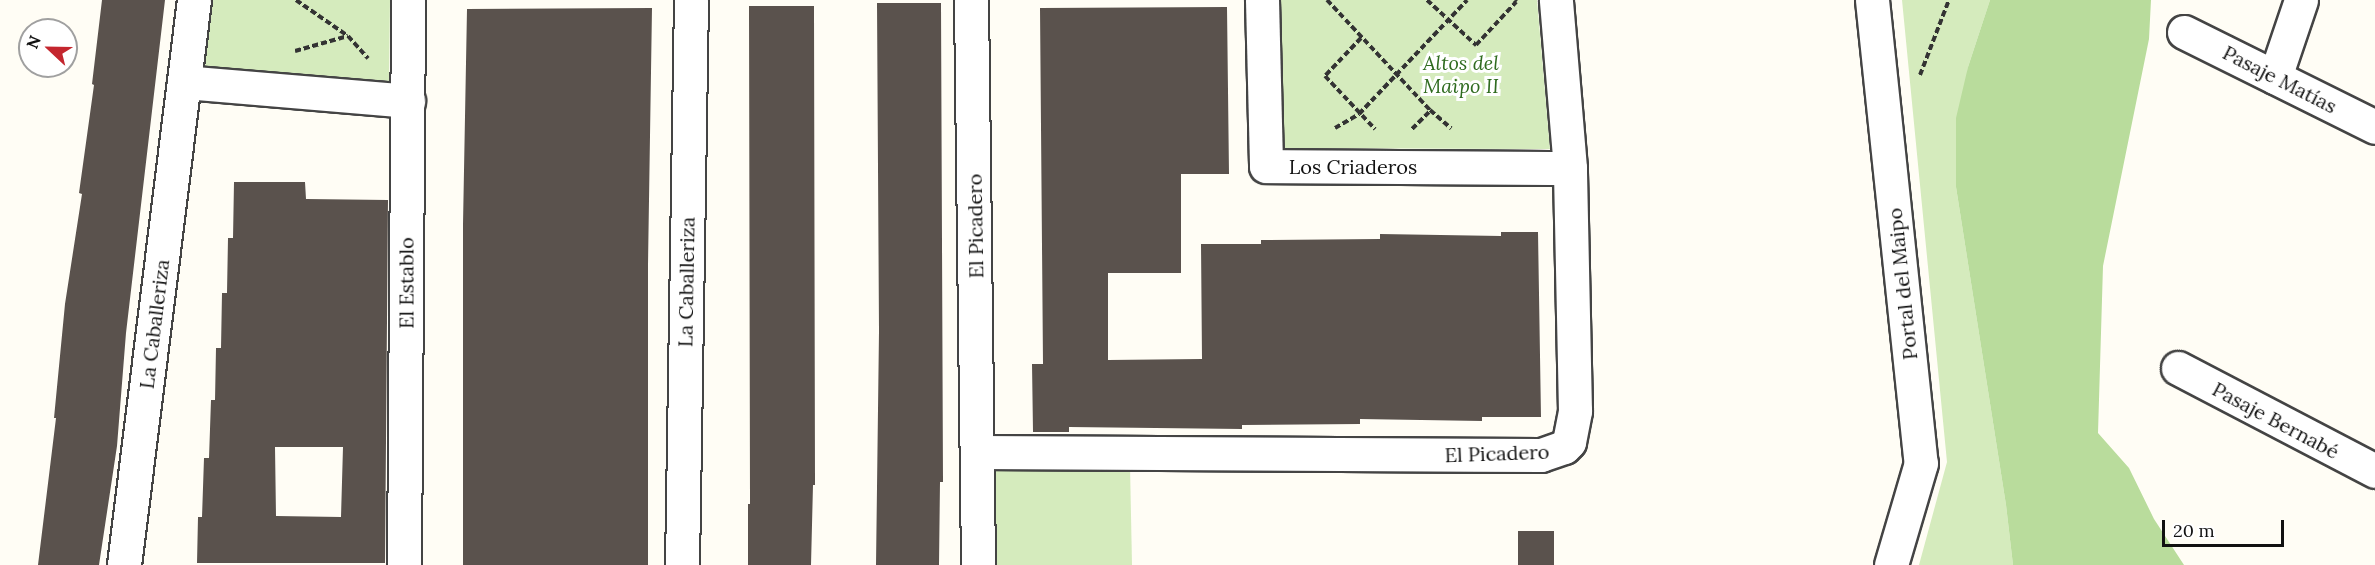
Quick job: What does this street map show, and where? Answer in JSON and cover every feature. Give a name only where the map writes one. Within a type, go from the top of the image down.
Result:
[{"type":"street","name":"La Caballeriza","points":[[124,565],[194,0]]},
{"type":"street","name":"El Establo","points":[[404,565],[408,0]]},
{"type":"street","name":"La Caballeriza","points":[[682,565],[691,0]]},
{"type":"street","name":"El Picadero","points":[[970,0],[979,452],[978,565]]},
{"type":"street","name":"Los Criaderos","points":[[1262,0],[1266,166],[1570,168]]},
{"type":"street","name":"El Picadero","points":[[979,452],[1542,455],[1558,452],[1569,442],[1575,411],[1570,168],[1556,0]]},
{"type":"street","name":"Portal del Maipo","points":[[1872,0],[1922,463],[1891,565]]},
{"type":"street","points":[[2275,77],[2301,0]]},
{"type":"street","name":"Pasaje Matías","points":[[2184,32],[2375,127]]},
{"type":"street","points":[[184,82],[408,101]]},
{"type":"street","name":"Pasaje Bernabé","points":[[2178,368],[2375,471]]},
{"type":"path","points":[[1327,0],[1430,111],[1498,166]]},
{"type":"path","points":[[1427,0],[1447,21],[1476,45],[1516,2],[1515,0]]},
{"type":"path","points":[[1328,131],[1359,114],[1467,0]]},
{"type":"path","points":[[1918,78],[1949,0]]},
{"type":"path","points":[[296,1],[348,36],[408,101]]},
{"type":"path","points":[[1361,38],[1325,76],[1380,134]]},
{"type":"path","points":[[1408,133],[1430,111]]},
{"type":"green space","points":[[212,0],[390,0],[389,81],[205,66]]},
{"type":"green space","name":"Altos del Maipo II","points":[[1280,0],[1537,0],[1550,149],[1283,148]]},
{"type":"green space","points":[[1902,0],[1990,0],[1968,67],[1956,187],[2006,505],[2013,565],[1919,565],[1947,462]]},
{"type":"green space","points":[[1990,0],[2151,0],[2149,39],[2103,266],[2098,433],[2129,468],[2154,519],[2184,565],[2013,565],[2006,505],[1956,187],[1956,118],[1968,67]]},
{"type":"green space","points":[[990,464],[1130,465],[1132,565],[990,565]]},
{"type":"building","points":[[102,0],[165,0],[126,333],[117,446],[99,565],[38,565],[56,418],[54,418],[65,304],[82,194],[79,193],[94,85],[92,84]]},
{"type":"building","points":[[877,3],[941,3],[943,482],[940,482],[939,565],[876,565],[879,331]]},
{"type":"building","points":[[749,6],[814,6],[815,485],[813,485],[811,565],[748,565],[748,504],[750,504]]},
{"type":"building","points":[[1227,7],[1229,174],[1181,174],[1181,273],[1108,273],[1108,360],[1202,359],[1201,244],[1261,244],[1261,240],[1380,239],[1380,234],[1501,236],[1501,232],[1538,232],[1541,417],[1482,417],[1482,421],[1360,419],[1360,424],[1242,425],[1242,429],[1069,427],[1069,432],[1033,432],[1032,364],[1043,364],[1040,8]]},
{"type":"building","points":[[652,8],[648,265],[648,565],[463,565],[463,224],[467,9]]},
{"type":"building","points":[[234,182],[305,182],[306,199],[388,200],[385,563],[197,563],[198,517],[202,517],[204,458],[209,458],[211,400],[215,400],[216,348],[221,348],[222,293],[227,293],[228,238],[233,238]],"holes":[[[275,447],[343,447],[341,517],[276,516]]]},
{"type":"building","points":[[1518,531],[1554,531],[1554,565],[1518,565]]}]
